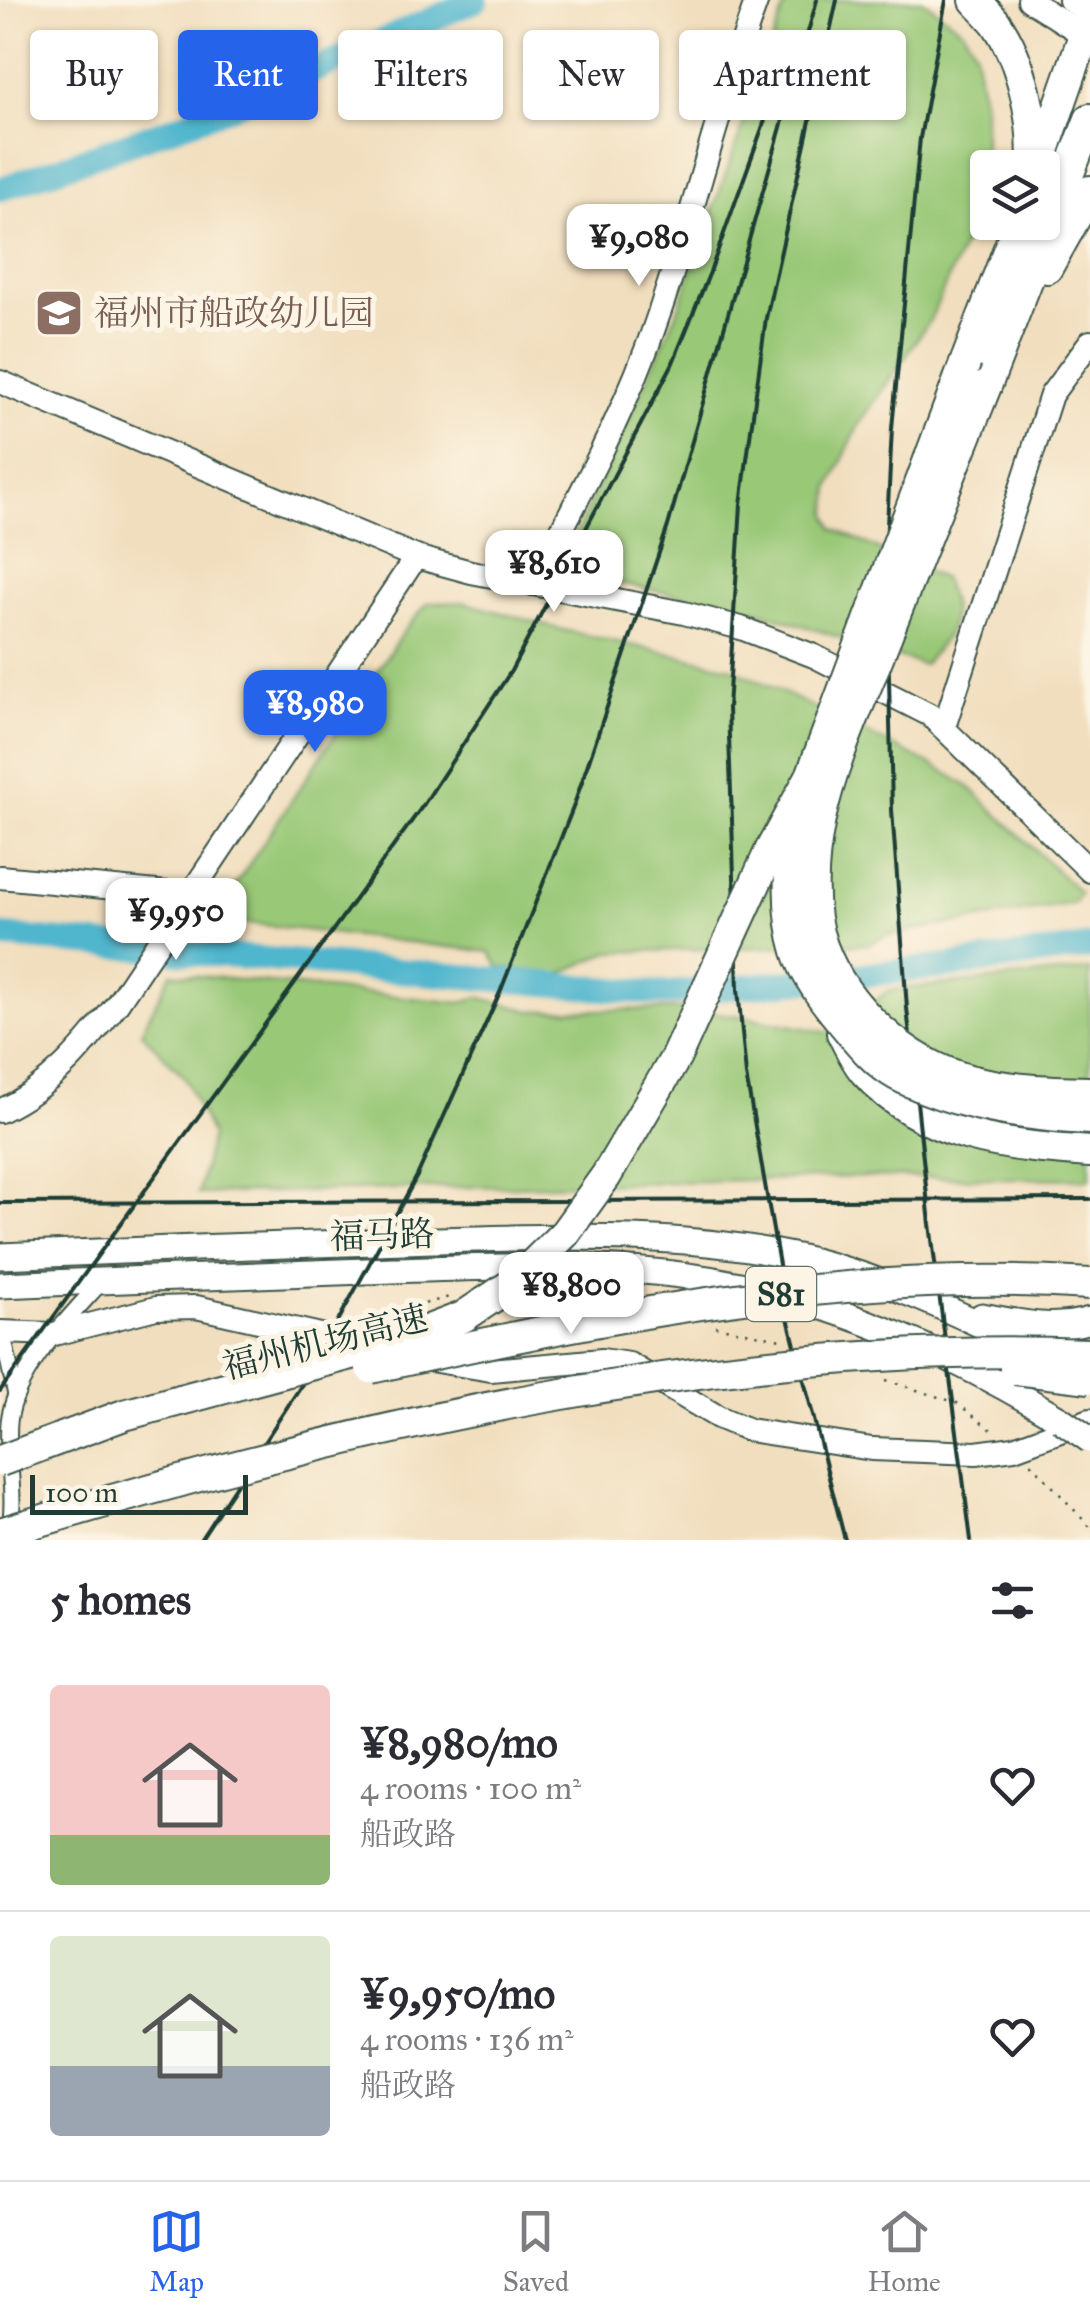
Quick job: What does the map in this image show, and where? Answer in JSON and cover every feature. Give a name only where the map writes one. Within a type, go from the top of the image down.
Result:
[{"type":"highway","points":[[975,0],[997,24],[1012,56],[1033,150]]},
{"type":"highway","points":[[1042,150],[1088,27]]},
{"type":"highway","points":[[1088,125],[848,735],[820,818],[812,897],[822,946],[843,984],[874,1024],[918,1059],[968,1080],[1030,1090],[1090,1092]]},
{"type":"highway","points":[[1002,344],[1090,191]]},
{"type":"highway","points":[[1011,240],[794,822],[788,881],[798,951],[864,1072],[928,1122],[976,1137],[1090,1152]]},
{"type":"highway","points":[[0,1463],[124,1415],[400,1341],[463,1317],[514,1283],[565,1233],[606,1176],[676,1057],[772,849],[810,778]]},
{"type":"highway","points":[[823,1000],[863,1048],[894,1074],[945,1095],[999,1108],[1090,1119]]},
{"type":"highway","points":[[859,1285],[956,1266],[1090,1266]]},
{"type":"highway","name":"福州机场高速","points":[[0,1463],[326,1378],[674,1308],[859,1285],[1040,1280],[1090,1284]]},
{"type":"highway","name":"S81","points":[[0,1533],[92,1505],[356,1437],[483,1410],[670,1378],[807,1360],[998,1350],[1090,1354]]},
{"type":"highway","points":[[807,1360],[1033,1370],[1090,1379]]},
{"type":"main road","name":"福马路","points":[[0,1256],[396,1241],[628,1238],[731,1246],[855,1273],[948,1309],[1090,1379]]},
{"type":"main road","name":"福马路","points":[[0,1285],[517,1266],[615,1268],[681,1275],[771,1292],[867,1321],[1002,1384],[1090,1440]]},
{"type":"main road","points":[[948,1309],[1035,1326],[1067,1327],[1090,1320]]},
{"type":"street","points":[[533,584],[604,444],[645,352],[675,268],[726,89],[757,0]]},
{"type":"street","points":[[1029,0],[1088,27]]},
{"type":"street","points":[[1070,0],[1088,27]]},
{"type":"street","points":[[944,727],[1051,395],[1090,342]]},
{"type":"street","points":[[0,382],[416,556],[533,584],[684,613],[752,632],[814,656],[899,698],[944,727],[1090,871]]},
{"type":"street","points":[[0,1111],[29,1096],[66,1066],[139,972],[416,556]]},
{"type":"street","points":[[0,877],[188,895]]},
{"type":"street","points":[[7,1540],[11,1524],[9,1423],[16,1395],[54,1334],[102,1281]]},
{"type":"street","points":[[16,1395],[1,1332],[54,1334],[156,1308],[196,1306],[444,1364],[491,1370],[602,1360],[628,1364],[718,1417],[749,1430],[872,1449],[976,1453],[1014,1448],[1090,1420]]},
{"type":"path","points":[[1024,1455],[1090,1528]]},
{"type":"green space","points":[[787,0],[923,0],[963,30],[975,50],[984,106],[984,150],[970,150],[970,221],[965,241],[930,320],[858,426],[830,487],[828,515],[834,529],[943,579],[952,606],[951,626],[923,665],[765,613],[559,571],[676,315],[745,120],[906,120],[906,30],[776,30]]},
{"type":"green space","points":[[463,602],[563,630],[730,667],[968,786],[1080,893],[1074,903],[887,935],[869,944],[609,952],[560,974],[499,967],[490,952],[213,919],[403,632],[428,603]]},
{"type":"green space","points":[[1090,970],[1090,1179],[866,1177],[198,1194],[211,1135],[184,1077],[141,1032],[171,973],[462,1003],[478,997],[531,1011],[681,1009],[835,1034],[889,990]]},
{"type":"waterway","points":[[0,189],[228,108],[476,0]]},
{"type":"waterway","points":[[0,936],[665,994],[951,966],[1090,947]]},
{"type":"railway","points":[[200,1540],[312,1369],[417,1176],[501,990],[574,805],[668,526],[817,0]]},
{"type":"railway","points":[[837,0],[766,318],[741,504],[728,708],[738,989],[746,1075],[789,1322],[845,1540]]},
{"type":"railway","points":[[946,0],[920,138],[892,428],[886,545],[892,810],[907,1008],[971,1540]]},
{"type":"railway","points":[[0,1391],[424,804],[511,671],[672,365],[765,120]]},
{"type":"railway","points":[[0,1203],[1090,1199]]},
{"type":"place","name":"福州市船政幼儿园","points":[[59,313]]}]
